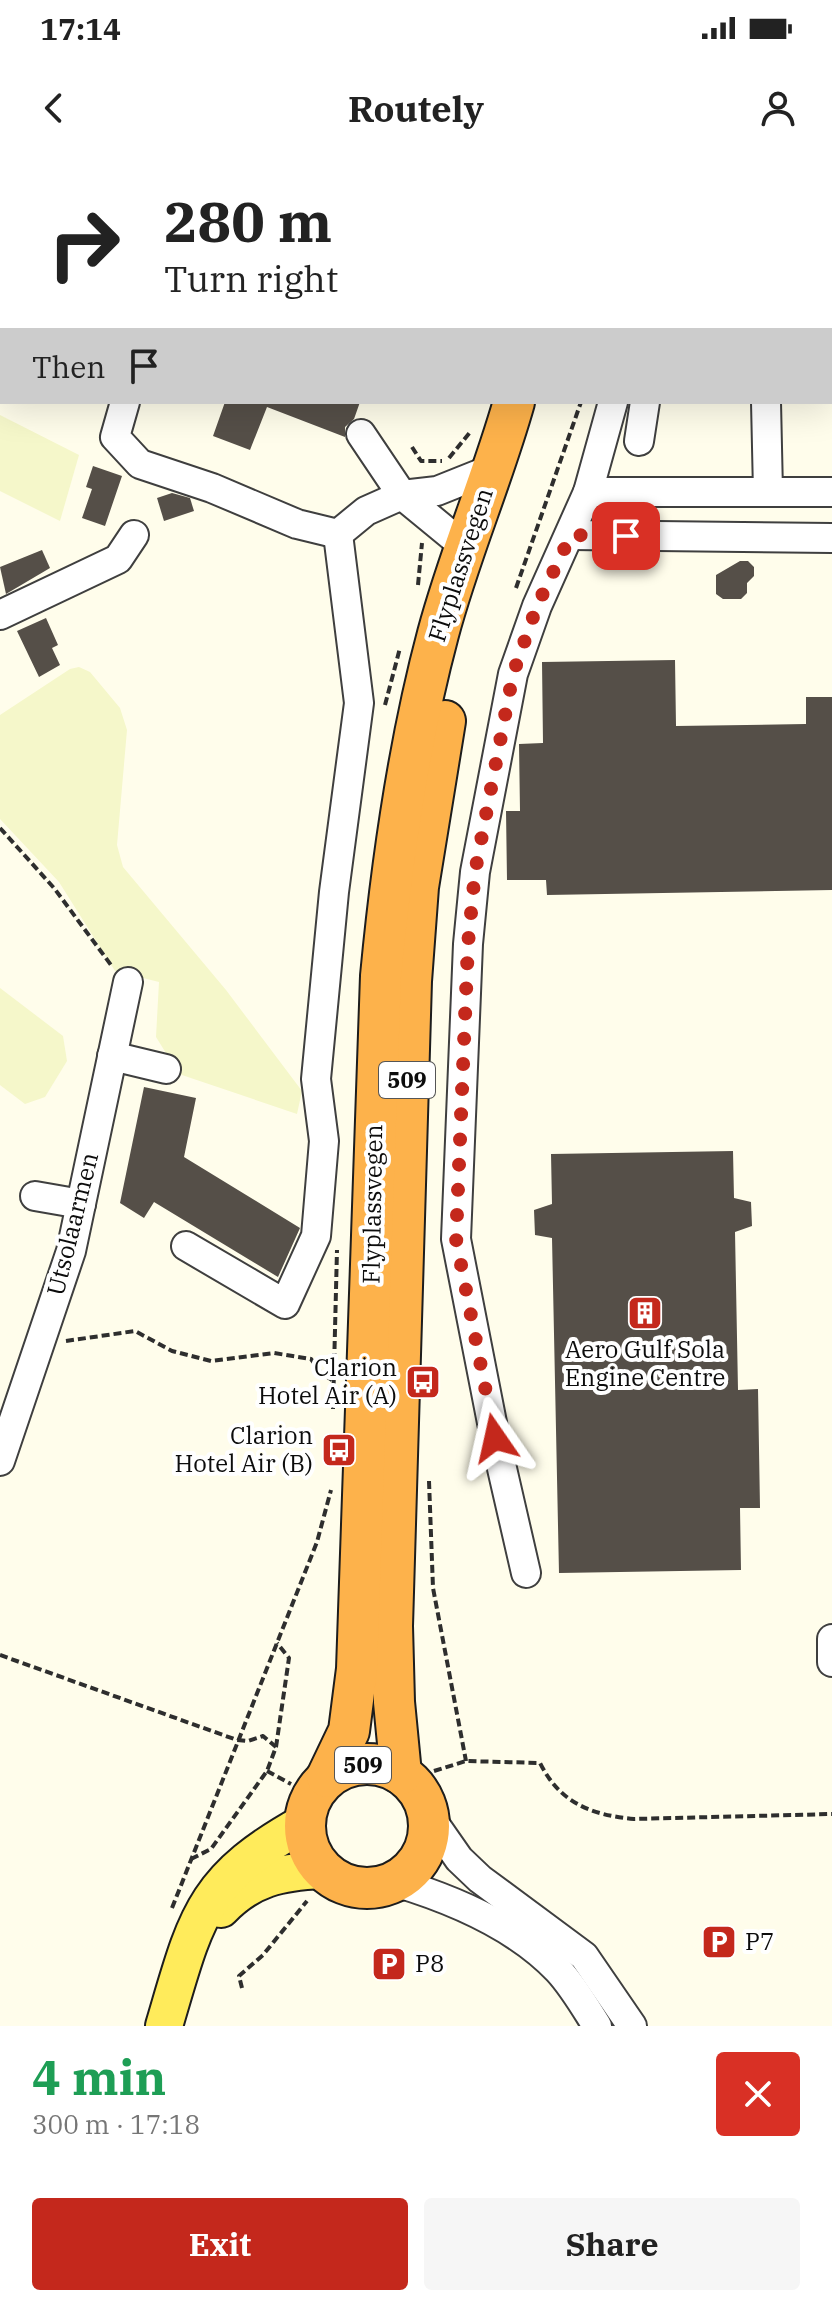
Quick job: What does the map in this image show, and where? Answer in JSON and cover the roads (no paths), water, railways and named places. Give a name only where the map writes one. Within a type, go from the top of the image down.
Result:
[{"type":"highway","name":"Flyplassvegen","points":[[309,1780],[349,1731],[357,1669],[381,976],[400,804],[438,634],[464,546],[513,404]]},
{"type":"highway","name":"Flyplassvegen","points":[[418,1772],[394,1702],[392,1626],[407,1062],[418,887],[443,730],[464,643],[541,404]]},
{"type":"highway","name":"509","points":[[304,1823],[311,1798],[309,1780],[351,1766],[376,1764],[418,1772],[419,1792],[429,1816]]},
{"type":"highway","points":[[304,1823],[315,1884],[370,1889],[395,1882],[415,1865],[427,1842],[429,1816]]},
{"type":"main road","points":[[164,2026],[201,1911],[217,1886],[243,1860],[304,1823]]},
{"type":"main road","points":[[193,1940],[238,1892],[264,1877],[315,1884]]},
{"type":"street","points":[[124,404],[115,437],[140,464],[212,488],[297,524],[338,534]]},
{"type":"street","points":[[526,1573],[495,1438],[456,1239],[462,1047],[475,872],[513,674],[537,606],[588,492],[612,404]]},
{"type":"street","points":[[639,441],[645,404]]},
{"type":"street","points":[[766,404],[768,492]]},
{"type":"street","points":[[361,434],[402,495],[464,546]]},
{"type":"street","points":[[338,534],[366,511],[402,495],[437,491],[492,469]]},
{"type":"street","points":[[588,492],[832,492]]},
{"type":"street","points":[[186,1246],[285,1304],[316,1236],[324,1141],[316,1079],[334,892],[359,703],[338,534]]},
{"type":"street","points":[[0,615],[118,559],[134,535]]},
{"type":"street","points":[[571,535],[832,538]]},
{"type":"street","name":"Utsolaarmen","points":[[0,1461],[5,1425],[71,1251],[112,1056],[120,973]]},
{"type":"street","points":[[112,1056],[166,1069]]},
{"type":"street","points":[[35,1196],[81,1204]]},
{"type":"street","points":[[832,1639],[832,1662]]},
{"type":"street","points":[[429,1816],[459,1859],[480,1879],[584,1956],[632,2026]]},
{"type":"street","points":[[395,1882],[453,1899],[525,1943],[557,1969],[597,2026]]},
{"type":"place","name":"Aero Gulf Sola Engine Centre","points":[[645,1313]]},
{"type":"place","name":"Clarion Hotel Air (A)","points":[[423,1382]]},
{"type":"place","name":"Clarion Hotel Air (B)","points":[[339,1450]]},
{"type":"place","name":"P7","points":[[719,1942]]},
{"type":"place","name":"P8","points":[[389,1964]]}]
